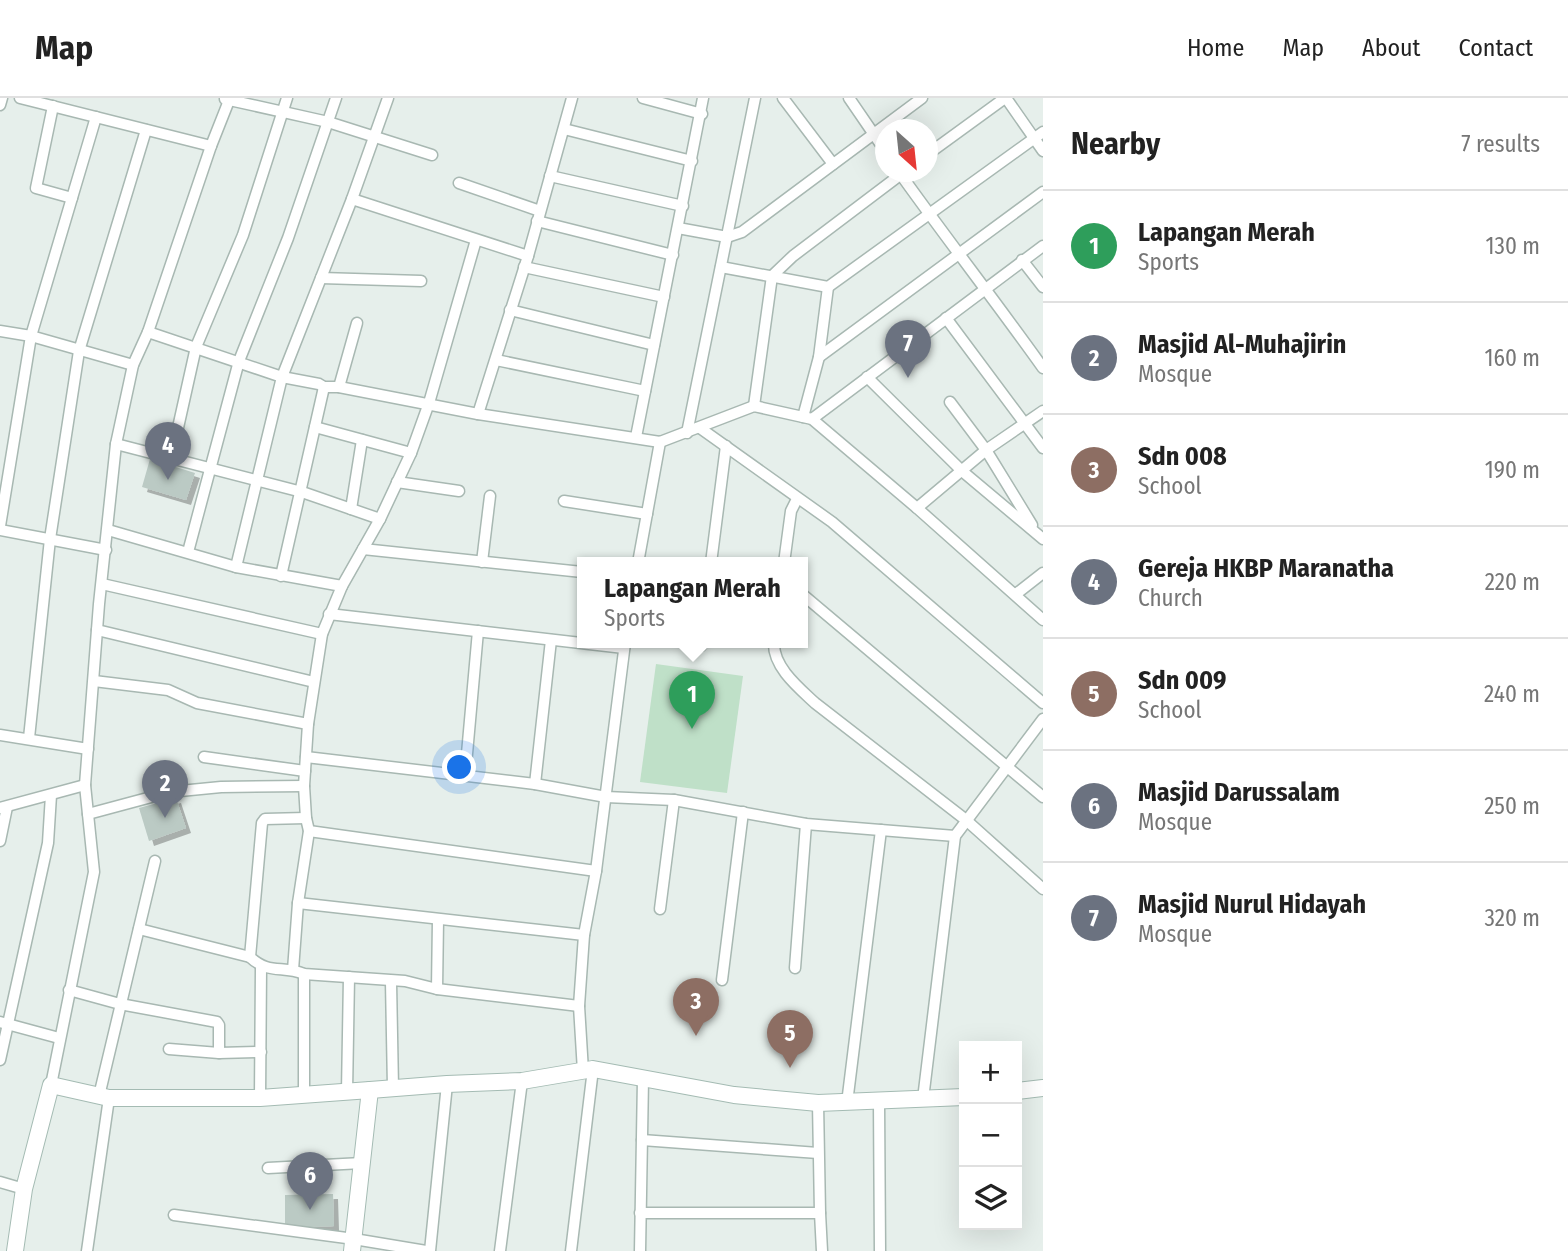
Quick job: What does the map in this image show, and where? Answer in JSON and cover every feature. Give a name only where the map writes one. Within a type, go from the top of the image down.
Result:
[{"type":"street","points":[[0,105],[2,98]]},
{"type":"street","points":[[20,98],[211,146]]},
{"type":"street","points":[[171,459],[196,347],[243,235],[287,98]]},
{"type":"street","points":[[188,552],[239,361],[288,238],[336,98]]},
{"type":"street","points":[[236,567],[282,377],[388,98]]},
{"type":"street","points":[[478,414],[526,261],[572,98]]},
{"type":"street","points":[[643,98],[702,114]]},
{"type":"street","points":[[636,437],[702,114],[703,98]]},
{"type":"street","points":[[687,433],[755,98]]},
{"type":"street","points":[[783,98],[833,164]]},
{"type":"street","points":[[849,98],[875,138]]},
{"type":"street","points":[[938,147],[1005,98],[1038,135],[1043,151]]},
{"type":"street","points":[[15,1251],[24,1189],[51,1085],[94,872],[85,785],[116,444],[133,365],[148,332],[228,99],[328,122],[432,155]]},
{"type":"street","points":[[678,228],[727,237],[742,232],[873,135],[915,100]]},
{"type":"street","points":[[53,106],[36,188],[72,198]]},
{"type":"street","points":[[96,117],[31,336],[0,528],[106,550]]},
{"type":"street","points":[[564,129],[692,161]]},
{"type":"street","points":[[29,738],[50,539],[79,351],[146,130]]},
{"type":"street","points":[[808,418],[828,287],[1038,135]]},
{"type":"street","points":[[550,176],[683,206]]},
{"type":"street","points":[[754,406],[772,276],[793,256],[888,182]]},
{"type":"street","points":[[908,182],[957,254],[1043,368]]},
{"type":"street","points":[[458,183],[539,216],[673,255]]},
{"type":"street","points":[[819,357],[1043,192]]},
{"type":"street","points":[[352,198],[476,240],[526,261],[664,297]]},
{"type":"street","points":[[304,1095],[298,903],[309,831],[304,786],[308,724],[322,634],[342,586],[380,519],[411,453],[429,403],[476,240]]},
{"type":"street","points":[[808,418],[1043,246]]},
{"type":"street","points":[[1022,260],[1043,287]]},
{"type":"street","points":[[721,267],[828,287]]},
{"type":"street","points":[[321,278],[421,281]]},
{"type":"street","points":[[510,310],[654,345]]},
{"type":"street","points":[[946,318],[1043,448]]},
{"type":"street","points":[[339,387],[356,323]]},
{"type":"street","points":[[0,331],[31,336],[133,365]]},
{"type":"street","points":[[148,332],[282,377],[324,387],[339,387],[478,414],[660,442],[754,406],[808,418],[917,508],[1043,620]]},
{"type":"street","points":[[496,360],[645,391]]},
{"type":"street","points":[[867,377],[962,471],[1040,535]]},
{"type":"street","points":[[281,576],[324,387]]},
{"type":"street","points":[[950,402],[986,450],[1040,535]]},
{"type":"street","points":[[917,508],[986,450],[1043,411]]},
{"type":"street","points":[[315,427],[411,453]]},
{"type":"street","points":[[700,428],[832,522],[1043,703]]},
{"type":"street","points":[[351,509],[362,440]]},
{"type":"street","points":[[639,557],[660,442]]},
{"type":"street","points":[[116,444],[257,479],[380,519]]},
{"type":"street","points":[[712,557],[726,446]]},
{"type":"street","points":[[397,482],[459,491]]},
{"type":"street","points":[[482,562],[490,496]]},
{"type":"street","points":[[785,557],[791,511],[797,499]]},
{"type":"street","points":[[564,501],[647,514]]},
{"type":"street","points":[[108,530],[236,567],[342,586]]},
{"type":"street","points":[[363,549],[577,572]]},
{"type":"street","points":[[1016,594],[1043,573]]},
{"type":"street","points":[[102,584],[322,634]]},
{"type":"street","points":[[808,599],[1043,797]]},
{"type":"street","points":[[329,614],[577,642]]},
{"type":"street","points":[[97,630],[314,682]]},
{"type":"street","points":[[465,776],[478,631]]},
{"type":"street","points":[[535,783],[551,640]]},
{"type":"street","points":[[571,1251],[588,1070],[579,1006],[584,935],[596,871],[624,648]]},
{"type":"street","points":[[774,648],[782,667],[806,694],[966,820],[1043,889]]},
{"type":"street","points":[[94,681],[168,691],[197,703],[308,724]]},
{"type":"street","points":[[923,1099],[955,836],[1043,719]]},
{"type":"street","points":[[0,735],[88,749]]},
{"type":"street","points":[[204,757],[306,771]]},
{"type":"street","points":[[306,757],[535,783],[606,797],[674,800],[806,824],[955,836]]},
{"type":"street","points":[[0,841],[3,807],[85,785]]},
{"type":"street","points":[[88,814],[170,792],[221,787],[304,786]]},
{"type":"street","points":[[0,1060],[4,1023],[48,843],[51,795]]},
{"type":"street","points":[[660,909],[674,800]]},
{"type":"street","points":[[722,980],[743,813]]},
{"type":"street","points":[[250,957],[262,823],[265,819],[306,818]]},
{"type":"street","points":[[795,968],[806,824]]},
{"type":"street","points":[[847,1103],[881,830]]},
{"type":"street","points":[[309,831],[596,871]]},
{"type":"street","points":[[87,1251],[104,1097],[120,1004],[155,861]]},
{"type":"street","points":[[298,903],[584,935]]},
{"type":"street","points":[[437,989],[438,920]]},
{"type":"street","points":[[139,929],[250,957],[261,968],[391,982],[405,981],[437,989],[579,1006]]},
{"type":"street","points":[[260,1098],[261,968]]},
{"type":"street","points":[[347,1092],[349,977]]},
{"type":"street","points":[[391,982],[393,1088]]},
{"type":"street","points":[[69,990],[120,1004],[217,1022],[219,1053]]},
{"type":"street","points":[[4,1023],[59,1038]]},
{"type":"street","points":[[169,1049],[219,1053],[261,1052]]},
{"type":"street","points":[[51,1085],[104,1097],[260,1098],[522,1081],[588,1070],[734,1095],[818,1103],[959,1097]]},
{"type":"street","points":[[640,1251],[643,1079]]},
{"type":"street","points":[[500,1251],[522,1081]]},
{"type":"street","points":[[174,1215],[353,1245],[428,1251],[447,1084]]},
{"type":"street","points":[[1022,1090],[1043,1087]]},
{"type":"street","points":[[353,1245],[370,1090]]},
{"type":"street","points":[[879,1102],[880,1251]]},
{"type":"street","points":[[818,1103],[822,1251]]},
{"type":"street","points":[[642,1140],[818,1153]]},
{"type":"street","points":[[268,1168],[362,1164]]},
{"type":"street","points":[[0,1182],[24,1189]]},
{"type":"street","points":[[640,1213],[820,1213]]},
{"type":"green space","points":[[656,664],[743,676],[727,793],[640,782]]},
{"type":"building","points":[[150,459],[195,473],[186,500],[142,487]]},
{"type":"building","points":[[176,798],[186,828],[149,841],[139,808]]},
{"type":"building","points":[[333,1194],[334,1226],[285,1228],[285,1195]]},
{"type":"place","name":"Masjid Nurul Hidayah","points":[[908,378]]},
{"type":"place","name":"Gereja HKBP Maranatha","points":[[168,480]]},
{"type":"place","name":"Lapangan Merah","points":[[692,729]]},
{"type":"place","name":"Masjid Al-Muhajirin","points":[[165,818]]},
{"type":"place","name":"Sdn 008","points":[[696,1036]]},
{"type":"place","name":"Sdn 009","points":[[790,1068]]},
{"type":"place","name":"Masjid Darussalam","points":[[310,1210]]}]
